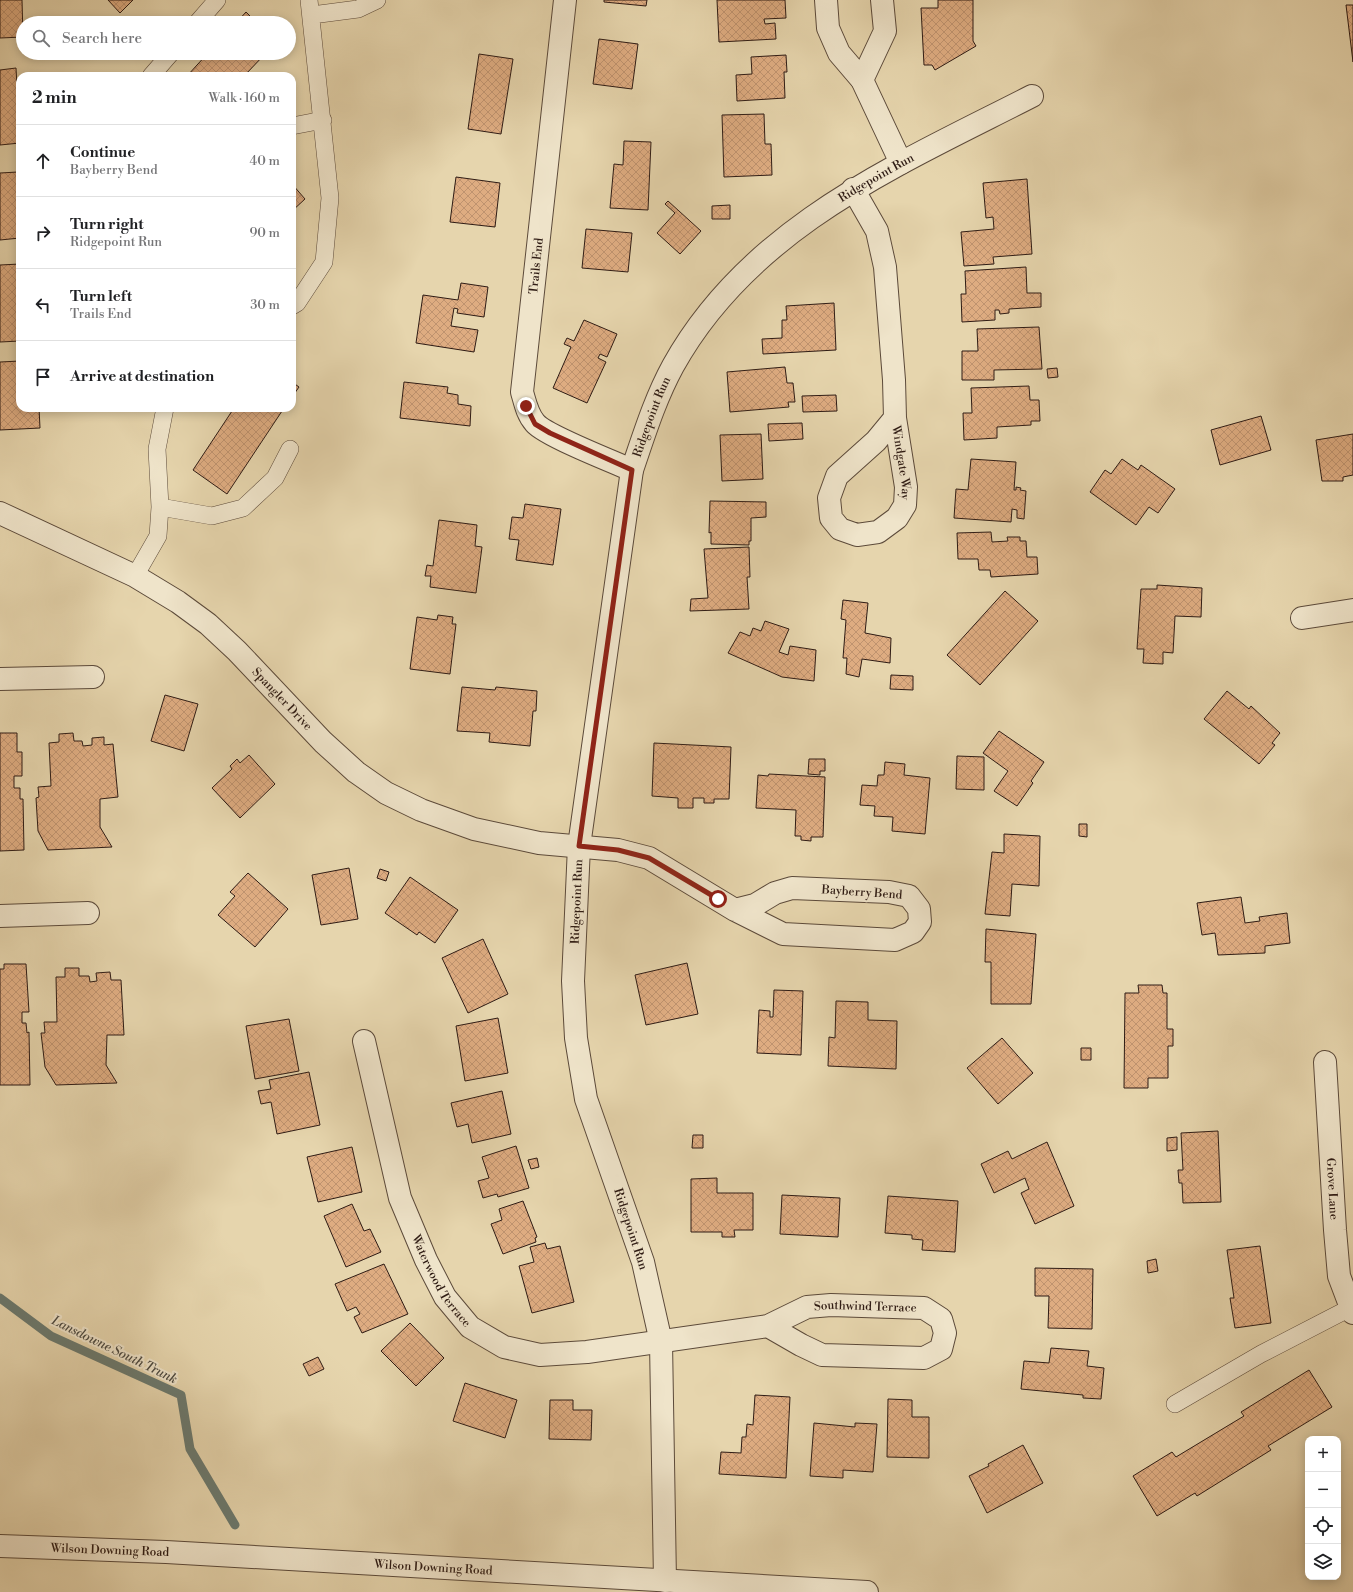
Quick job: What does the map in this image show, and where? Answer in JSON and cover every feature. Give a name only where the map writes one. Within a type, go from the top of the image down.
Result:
[{"type":"street","name":"Trails End","points":[[565,0],[522,392],[526,406],[535,424],[550,433],[632,470]]},
{"type":"street","points":[[826,0],[828,28],[839,53],[862,80],[901,163]]},
{"type":"street","points":[[862,80],[885,31],[882,0]]},
{"type":"street","name":"Ridgepoint Run","points":[[665,1581],[661,1342],[643,1262],[586,1099],[576,1038],[573,981],[579,846],[632,470],[651,413],[673,366],[699,326],[732,284],[779,241],[853,189],[1032,96]]},
{"type":"street","name":"Windgate Way","points":[[853,189],[877,231],[885,268],[894,380],[895,418],[904,466],[906,487],[905,504],[897,518],[878,532],[856,535],[840,529],[831,518],[829,498],[836,476],[876,441],[895,418]]},
{"type":"street","name":"Spangler Drive","points":[[0,513],[135,576],[178,602],[208,624],[237,651],[323,742],[356,772],[386,793],[421,810],[474,829],[539,843],[579,846]]},
{"type":"street","points":[[1302,618],[1353,610]]},
{"type":"street","points":[[0,679],[93,677]]},
{"type":"street","name":"Bayberry Bend","points":[[579,846],[618,850],[649,858],[735,910],[783,934],[895,940],[913,932],[920,922],[919,909],[909,896],[889,892],[792,888],[775,893],[755,905],[735,910]]},
{"type":"street","points":[[0,916],[88,913]]},
{"type":"street","name":"Waterwood Terrace","points":[[364,1041],[400,1198],[426,1260],[445,1297],[470,1327],[504,1347],[540,1355],[587,1352],[661,1342]]},
{"type":"street","name":"Grove Lane","points":[[1325,1062],[1339,1276],[1352,1311]]},
{"type":"street","name":"Southwind Terrace","points":[[661,1342],[768,1326],[807,1307],[831,1305],[924,1308],[941,1319],[945,1333],[941,1349],[924,1358],[845,1356],[822,1355],[768,1326]]},
{"type":"street","name":"Wilson Downing Road","points":[[0,1546],[166,1552],[867,1592]]},
{"type":"lane","points":[[203,16],[217,0]]},
{"type":"lane","points":[[296,304],[324,262],[330,198],[311,8],[358,10],[377,0]]},
{"type":"lane","points":[[154,72],[165,60]]},
{"type":"lane","points":[[296,125],[323,120]]},
{"type":"lane","points":[[135,576],[158,536],[160,507],[157,449],[164,412]]},
{"type":"lane","points":[[160,507],[212,516],[243,508],[275,478],[290,449]]},
{"type":"lane","points":[[1175,1404],[1261,1354],[1352,1311]]},
{"type":"building","points":[[0,0],[22,0],[22,16],[16,16],[16,37],[0,38]]},
{"type":"building","points":[[108,0],[133,0],[120,13]]},
{"type":"building","points":[[604,0],[647,0],[646,6],[604,2]]},
{"type":"building","points":[[717,0],[785,0],[786,18],[764,19],[765,24],[775,23],[776,39],[719,42]]},
{"type":"building","points":[[938,0],[973,0],[973,41],[976,46],[935,70],[932,65],[924,65],[921,8],[938,8]]},
{"type":"building","points":[[1346,5],[1353,5],[1353,62]]},
{"type":"building","points":[[246,12],[250,16],[242,16]]},
{"type":"building","points":[[599,39],[638,44],[632,89],[593,84]]},
{"type":"building","points":[[479,54],[513,59],[501,134],[468,129]]},
{"type":"building","points":[[786,55],[787,72],[784,72],[785,98],[737,101],[736,75],[752,74],[751,57]]},
{"type":"building","points":[[202,60],[259,60],[248,72],[191,72]]},
{"type":"building","points":[[16,68],[16,143],[0,145],[0,70]]},
{"type":"building","points":[[764,114],[765,144],[771,144],[772,175],[724,177],[722,115]]},
{"type":"building","points":[[624,141],[651,142],[648,210],[610,208],[614,164],[623,165]]},
{"type":"building","points":[[16,172],[16,238],[0,240],[0,173]]},
{"type":"building","points":[[456,177],[500,183],[495,227],[450,222]]},
{"type":"building","points":[[1027,179],[1032,254],[993,257],[994,264],[964,266],[961,232],[994,229],[993,217],[986,218],[983,183]]},
{"type":"building","points":[[296,189],[305,199],[296,207]]},
{"type":"building","points":[[668,201],[701,231],[680,254],[657,233],[675,213],[665,204]]},
{"type":"building","points":[[730,205],[730,219],[712,219],[712,206]]},
{"type":"building","points":[[586,229],[632,233],[628,272],[582,268]]},
{"type":"building","points":[[16,264],[16,341],[0,342],[0,265]]},
{"type":"building","points":[[1026,267],[1027,293],[1041,293],[1041,307],[1009,309],[1009,313],[1000,314],[999,310],[995,310],[995,320],[962,322],[961,294],[966,294],[965,271]]},
{"type":"building","points":[[461,283],[488,287],[484,317],[457,313],[458,309],[454,308],[451,326],[478,330],[474,352],[416,343],[423,295],[458,300]]},
{"type":"building","points":[[834,303],[836,350],[763,354],[762,339],[782,338],[782,320],[787,320],[786,306]]},
{"type":"building","points":[[584,320],[617,334],[607,357],[600,354],[598,358],[606,362],[587,403],[553,388],[571,347],[564,344],[567,338],[574,341]]},
{"type":"building","points":[[1039,327],[1042,369],[994,370],[994,380],[962,380],[962,351],[978,351],[977,329]]},
{"type":"building","points":[[16,361],[16,412],[39,412],[40,428],[0,430],[0,362]]},
{"type":"building","points":[[785,367],[787,383],[793,383],[795,402],[788,402],[789,407],[730,412],[727,372]]},
{"type":"building","points":[[1057,368],[1058,377],[1048,378],[1047,369]]},
{"type":"building","points":[[404,382],[448,387],[447,393],[458,395],[458,404],[471,406],[470,426],[400,418]]},
{"type":"building","points":[[1029,386],[1030,400],[1039,400],[1040,421],[1031,421],[1031,425],[997,427],[997,438],[964,440],[963,413],[972,413],[971,388]]},
{"type":"building","points":[[836,395],[837,411],[803,412],[802,396]]},
{"type":"building","points":[[231,412],[281,412],[227,494],[193,470]]},
{"type":"building","points":[[1261,416],[1271,450],[1220,465],[1211,430]]},
{"type":"building","points":[[802,423],[803,439],[769,441],[768,424]]},
{"type":"building","points":[[761,434],[763,479],[722,481],[720,435]]},
{"type":"building","points":[[1353,434],[1353,475],[1343,477],[1343,481],[1322,481],[1316,440]]},
{"type":"building","points":[[971,459],[1016,462],[1014,490],[1016,490],[1016,487],[1021,488],[1020,490],[1026,491],[1024,519],[1017,518],[1017,510],[1012,509],[1011,522],[954,518],[956,489],[968,490]]},
{"type":"building","points":[[1122,459],[1138,470],[1141,465],[1175,489],[1158,513],[1149,507],[1136,525],[1090,492],[1105,470],[1111,474]]},
{"type":"building","points":[[710,501],[766,502],[766,517],[751,518],[751,541],[749,541],[749,545],[711,544],[711,532],[709,533]]},
{"type":"building","points":[[525,504],[561,509],[553,565],[516,560],[519,540],[509,539],[512,517],[523,518]]},
{"type":"building","points":[[439,520],[477,525],[475,546],[482,547],[476,593],[430,587],[431,576],[425,576],[427,565],[433,566]]},
{"type":"building","points":[[991,532],[992,542],[1008,541],[1007,537],[1020,537],[1020,541],[1026,541],[1027,557],[1037,557],[1038,574],[991,577],[990,570],[979,570],[978,559],[958,559],[957,533]]},
{"type":"building","points":[[749,547],[750,577],[747,577],[749,609],[690,611],[691,599],[708,598],[704,549]]},
{"type":"building","points":[[1157,585],[1202,588],[1201,617],[1175,616],[1173,653],[1163,652],[1163,664],[1143,663],[1144,649],[1137,649],[1141,589],[1157,589]]},
{"type":"building","points":[[1005,591],[1038,621],[980,685],[947,655]]},
{"type":"building","points":[[843,600],[868,603],[865,633],[891,638],[890,663],[862,659],[859,677],[846,674],[847,658],[843,658],[846,620],[841,619]]},
{"type":"building","points":[[438,615],[453,617],[452,624],[456,624],[450,674],[410,669],[417,617],[437,620]]},
{"type":"building","points":[[765,621],[789,629],[779,652],[788,655],[790,646],[816,650],[814,681],[782,677],[728,653],[740,632],[750,636],[753,628],[761,631]]},
{"type":"building","points":[[891,675],[913,676],[913,690],[890,689]]},
{"type":"building","points":[[462,687],[495,690],[496,687],[537,691],[536,711],[533,711],[530,746],[489,742],[490,733],[457,731]]},
{"type":"building","points":[[1227,691],[1249,709],[1251,706],[1280,733],[1272,743],[1275,745],[1259,764],[1204,719]]},
{"type":"building","points":[[165,695],[198,704],[184,751],[151,741]]},
{"type":"building","points":[[999,731],[1044,762],[1031,781],[1033,783],[1017,806],[994,791],[1008,771],[983,753]]},
{"type":"building","points":[[0,733],[17,733],[17,752],[22,752],[22,776],[14,776],[14,788],[20,788],[20,799],[23,799],[24,850],[0,851]]},
{"type":"building","points":[[73,733],[74,741],[82,741],[83,746],[92,745],[92,738],[104,737],[104,745],[113,744],[118,797],[100,799],[100,827],[112,847],[48,850],[38,831],[36,798],[39,797],[38,787],[51,786],[49,743],[59,742],[59,734]]},
{"type":"building","points":[[654,743],[731,747],[729,799],[714,799],[714,803],[704,803],[704,798],[693,798],[693,808],[678,808],[678,798],[652,796]]},
{"type":"building","points":[[249,755],[275,784],[240,818],[212,788],[232,769],[230,766],[237,759],[240,763]]},
{"type":"building","points":[[957,756],[984,757],[984,790],[956,789]]},
{"type":"building","points":[[809,759],[825,759],[825,771],[820,771],[820,775],[808,774]]},
{"type":"building","points":[[885,762],[905,764],[904,775],[930,778],[925,834],[892,831],[893,817],[874,816],[875,806],[860,805],[862,785],[877,786],[878,775],[884,775]]},
{"type":"building","points":[[769,774],[825,777],[823,837],[811,837],[811,841],[801,840],[801,836],[795,836],[796,810],[756,808],[758,775],[768,776]]},
{"type":"building","points":[[1079,824],[1087,824],[1087,837],[1079,836]]},
{"type":"building","points":[[1004,834],[1040,836],[1039,886],[1012,884],[1010,916],[985,914],[992,852],[1004,853]]},
{"type":"building","points":[[349,868],[358,919],[321,925],[312,875]]},
{"type":"building","points":[[380,869],[389,872],[386,881],[377,878]]},
{"type":"building","points":[[248,873],[288,909],[255,947],[218,915],[235,896],[230,892]]},
{"type":"building","points":[[410,877],[458,910],[435,943],[419,932],[417,935],[385,913]]},
{"type":"building","points":[[1241,897],[1245,923],[1260,921],[1259,917],[1287,913],[1290,943],[1265,946],[1265,953],[1218,955],[1215,933],[1202,935],[1197,903]]},
{"type":"building","points":[[986,929],[1036,934],[1031,1004],[991,1004],[991,962],[985,962]]},
{"type":"building","points":[[483,939],[508,994],[468,1013],[442,958]]},
{"type":"building","points":[[687,963],[698,1014],[646,1025],[635,975]]},
{"type":"building","points":[[4,964],[26,964],[29,1012],[22,1012],[22,1023],[26,1023],[27,1033],[29,1032],[30,1085],[0,1085],[0,969],[4,969]]},
{"type":"building","points":[[65,968],[79,968],[79,976],[89,976],[90,982],[97,981],[96,973],[110,972],[111,980],[121,980],[124,1035],[107,1035],[106,1065],[117,1083],[56,1085],[45,1067],[41,1033],[45,1033],[44,1022],[57,1022],[56,977],[65,977]]},
{"type":"building","points":[[1138,985],[1162,985],[1163,993],[1167,993],[1167,1029],[1173,1029],[1173,1046],[1168,1046],[1168,1078],[1148,1078],[1148,1088],[1124,1088],[1125,993],[1139,993]]},
{"type":"building","points":[[774,990],[803,991],[801,1055],[757,1053],[759,1010],[770,1011],[770,1017],[773,1017]]},
{"type":"building","points":[[836,1001],[868,1002],[868,1020],[897,1021],[896,1069],[828,1066],[829,1037],[835,1038]]},
{"type":"building","points":[[498,1018],[508,1073],[465,1081],[456,1026]]},
{"type":"building","points":[[289,1019],[299,1071],[255,1079],[246,1026]]},
{"type":"building","points":[[1002,1038],[1033,1073],[998,1104],[967,1068]]},
{"type":"building","points":[[1081,1048],[1091,1048],[1091,1060],[1081,1060]]},
{"type":"building","points":[[309,1072],[320,1125],[277,1134],[271,1102],[261,1104],[258,1091],[271,1089],[269,1080]]},
{"type":"building","points":[[502,1091],[511,1134],[472,1143],[468,1124],[457,1127],[451,1103]]},
{"type":"building","points":[[1218,1131],[1221,1202],[1183,1203],[1182,1183],[1179,1183],[1178,1170],[1183,1170],[1181,1133]]},
{"type":"building","points":[[693,1135],[703,1135],[703,1148],[692,1148]]},
{"type":"building","points":[[1177,1137],[1177,1150],[1167,1151],[1167,1138]]},
{"type":"building","points":[[1047,1142],[1074,1206],[1035,1224],[1021,1193],[1029,1189],[1025,1178],[994,1193],[981,1164],[1008,1151],[1012,1159]]},
{"type":"building","points":[[516,1146],[529,1188],[498,1197],[497,1194],[483,1198],[478,1181],[489,1178],[482,1157]]},
{"type":"building","points":[[352,1147],[362,1192],[318,1202],[307,1157]]},
{"type":"building","points":[[537,1158],[539,1167],[531,1169],[528,1160]]},
{"type":"building","points":[[717,1178],[717,1193],[753,1193],[753,1230],[734,1230],[735,1237],[722,1237],[722,1232],[691,1232],[691,1179]]},
{"type":"building","points":[[782,1195],[840,1198],[838,1237],[780,1234]]},
{"type":"building","points":[[888,1196],[958,1201],[955,1252],[922,1250],[923,1240],[912,1239],[912,1235],[885,1233]]},
{"type":"building","points":[[523,1201],[537,1237],[535,1238],[536,1242],[503,1254],[491,1224],[502,1220],[499,1209]]},
{"type":"building","points":[[352,1204],[364,1231],[370,1229],[381,1252],[346,1267],[324,1216]]},
{"type":"building","points":[[545,1243],[547,1249],[560,1246],[574,1302],[532,1313],[519,1266],[534,1262],[530,1247]]},
{"type":"building","points":[[1260,1246],[1271,1323],[1235,1328],[1230,1298],[1234,1298],[1227,1250]]},
{"type":"building","points":[[1156,1259],[1158,1271],[1148,1273],[1147,1261]]},
{"type":"building","points":[[384,1264],[408,1314],[362,1333],[354,1317],[360,1314],[356,1307],[347,1311],[335,1284]]},
{"type":"building","points":[[1035,1268],[1093,1269],[1092,1329],[1048,1328],[1049,1296],[1035,1296]]},
{"type":"building","points":[[410,1323],[444,1358],[416,1386],[381,1351]]},
{"type":"building","points":[[1051,1348],[1089,1351],[1087,1366],[1104,1368],[1101,1399],[1083,1398],[1083,1395],[1021,1389],[1024,1361],[1049,1363]]},
{"type":"building","points":[[318,1357],[324,1369],[309,1376],[303,1364]]},
{"type":"building","points":[[1309,1370],[1332,1407],[1268,1446],[1271,1450],[1197,1496],[1195,1493],[1157,1516],[1133,1476],[1172,1452],[1176,1457],[1244,1416],[1241,1412]]},
{"type":"building","points":[[465,1383],[517,1400],[505,1438],[453,1421]]},
{"type":"building","points":[[755,1395],[790,1397],[786,1478],[719,1474],[721,1452],[741,1453],[742,1437],[746,1437],[747,1424],[753,1425]]},
{"type":"building","points":[[888,1399],[912,1400],[912,1417],[929,1417],[929,1458],[887,1457]]},
{"type":"building","points":[[550,1400],[573,1400],[573,1410],[592,1410],[591,1440],[549,1439]]},
{"type":"building","points":[[814,1423],[855,1427],[855,1423],[877,1424],[873,1472],[843,1470],[843,1478],[810,1476]]},
{"type":"building","points":[[1023,1445],[1043,1483],[987,1513],[969,1476],[989,1466],[988,1464]]},
{"type":"waterway","name":"Lansdowne South Trunk","points":[[0,1298],[51,1336],[181,1395],[190,1449],[235,1525]]},
{"type":"route","points":[[526,406],[535,424],[550,433],[632,470],[579,846],[618,850],[649,858],[718,899]]}]
